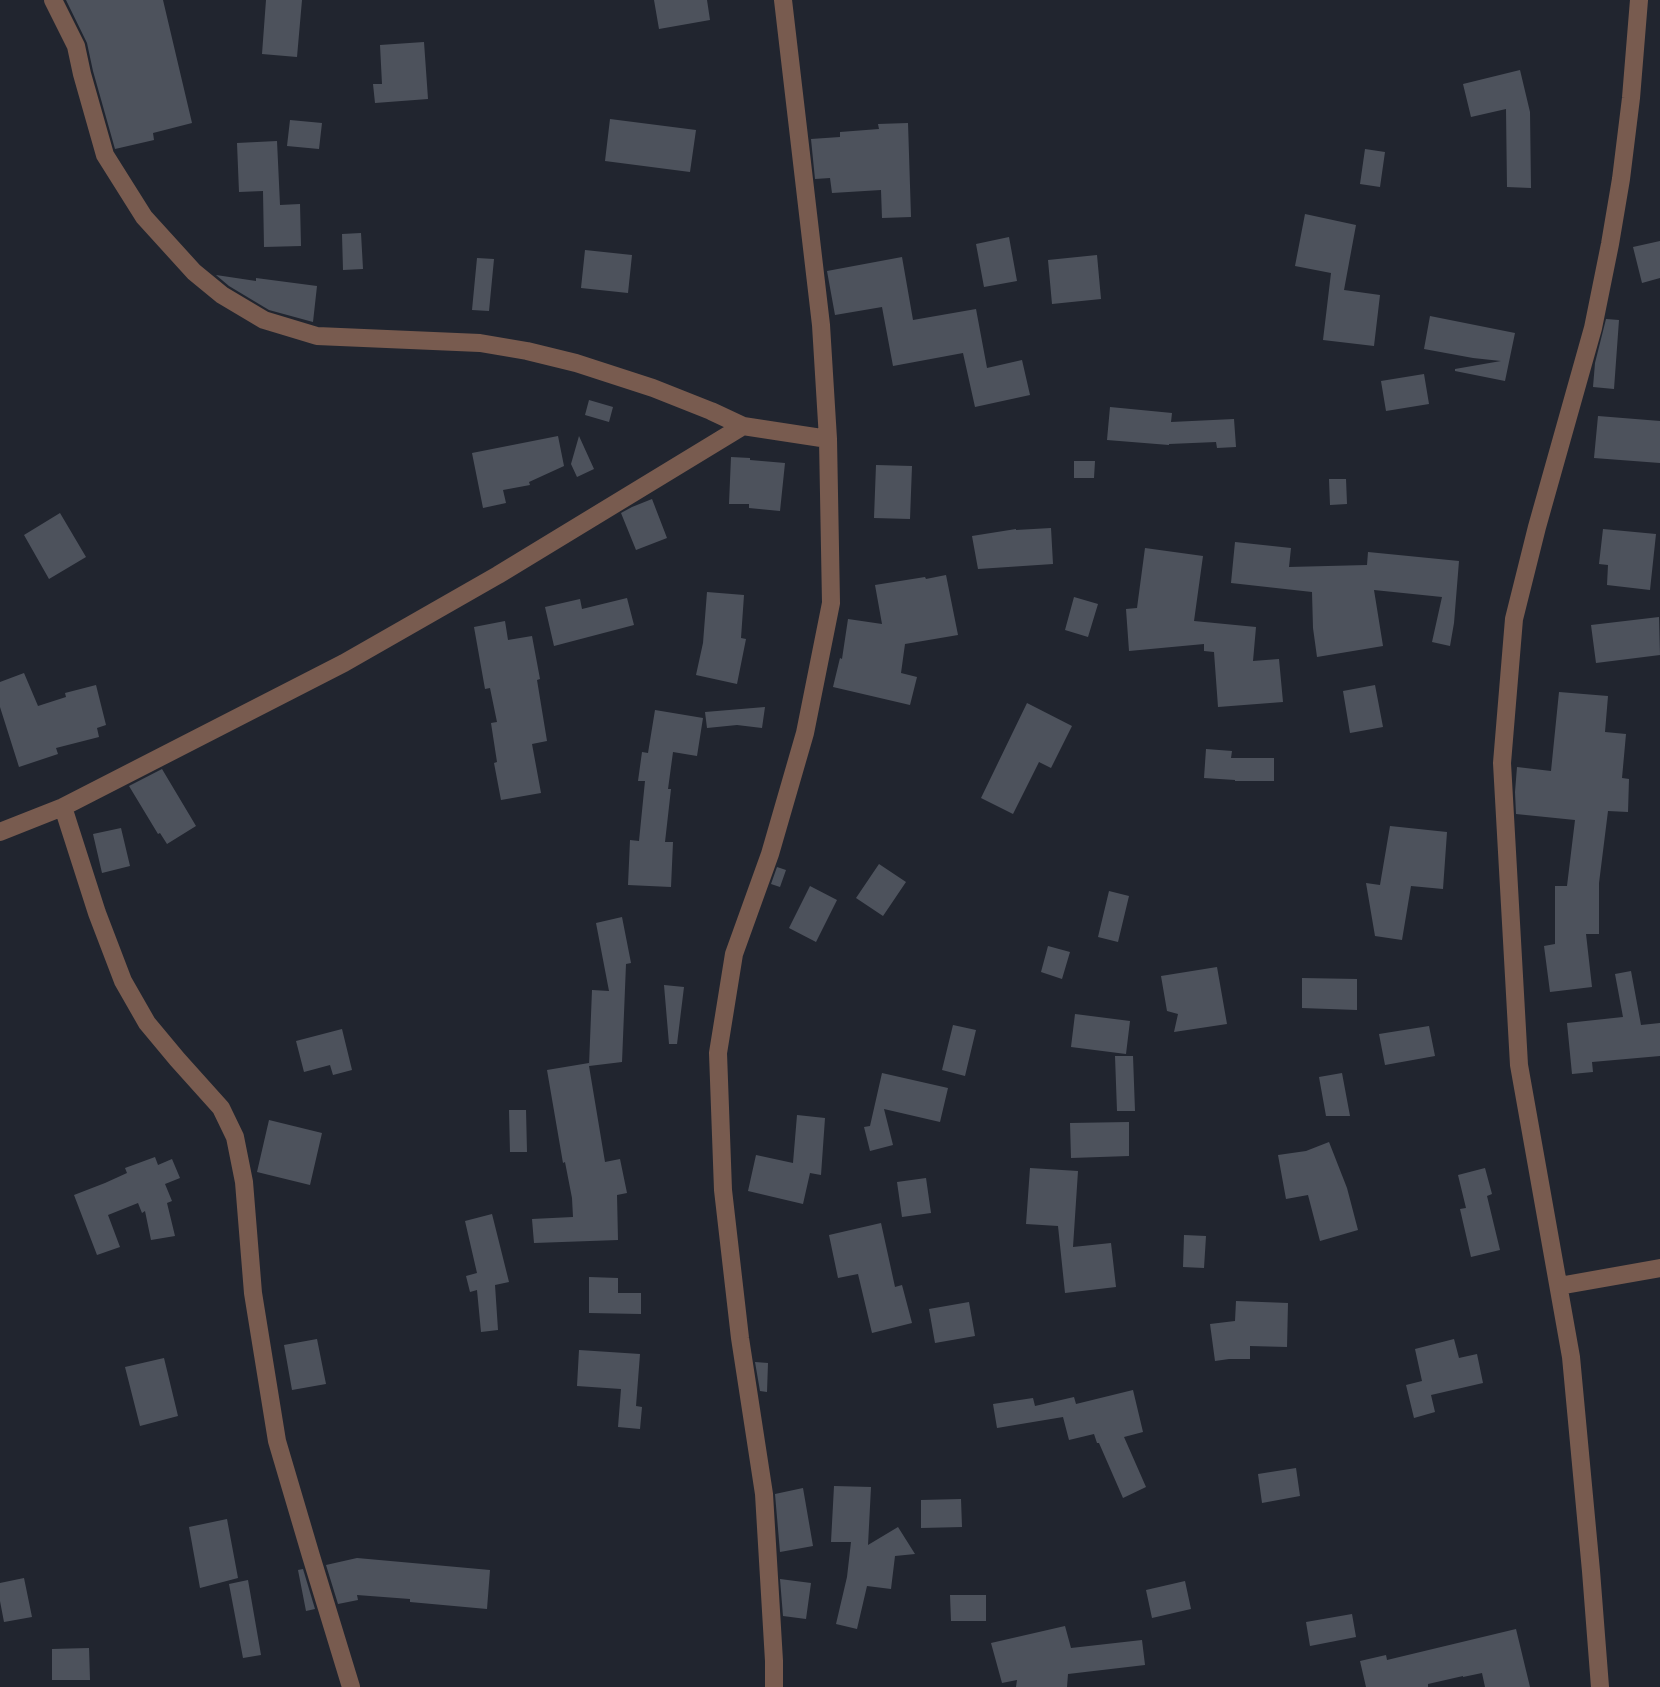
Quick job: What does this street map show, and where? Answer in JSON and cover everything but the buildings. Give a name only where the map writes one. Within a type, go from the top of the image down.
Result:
[{"type":"street","points":[[53,0],[76,47],[105,155],[144,217],[194,272],[222,295],[264,320],[317,336],[480,343],[527,351],[576,363],[653,388],[743,426],[828,439]]},
{"type":"street","points":[[774,1687],[764,1494],[740,1338],[723,1190],[719,1053],[734,954],[770,854],[805,733],[831,603],[828,439],[821,325],[783,0]]},
{"type":"street","points":[[1600,1687],[1571,1357],[1519,1065],[1502,763],[1514,620],[1593,328],[1610,244],[1631,98],[1639,0]]},
{"type":"street","points":[[0,832],[63,807],[344,663],[498,575],[743,426]]},
{"type":"street","points":[[63,807],[97,913],[123,981],[147,1023],[221,1108],[236,1137],[244,1182],[253,1293],[277,1441],[351,1687]]},
{"type":"street","points":[[1559,1286],[1660,1268]]}]
